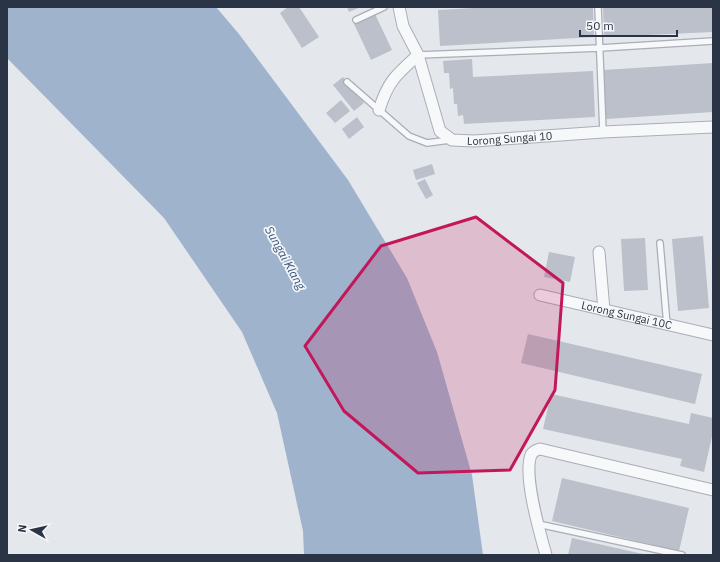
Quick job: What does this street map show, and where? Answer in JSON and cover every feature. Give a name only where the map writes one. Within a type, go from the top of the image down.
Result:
[{"type":"street","name":"Lorong Sungai 10","points":[[399,7],[403,26],[418,56],[440,131],[452,140],[474,141],[603,132],[713,127]]},
{"type":"street","points":[[379,110],[384,93],[394,77],[418,56]]},
{"type":"street","points":[[599,252],[604,310]]},
{"type":"street","name":"Lorong Sungai 10C","points":[[540,294],[713,335]]},
{"type":"street","points":[[546,555],[538,524],[529,477],[531,454],[536,450],[540,449],[713,490]]},
{"type":"lane","points":[[356,20],[384,7]]},
{"type":"lane","points":[[598,7],[603,132]]},
{"type":"lane","points":[[418,56],[600,48],[713,40]]},
{"type":"lane","points":[[348,82],[409,136],[426,143],[452,140]]},
{"type":"lane","points":[[660,243],[667,325]]},
{"type":"lane","points":[[538,524],[682,555]]},
{"type":"highlighted area","points":[[476,217],[563,283],[555,390],[510,470],[418,473],[344,411],[305,346],[381,246]]},
{"type":"water","name":"Sungai Klang","points":[[7,7],[216,7],[239,34],[348,180],[407,278],[437,352],[472,475],[483,555],[304,555],[303,531],[277,413],[242,332],[164,218],[7,58]]},
{"type":"building","points":[[288,7],[299,7],[319,37],[302,48],[280,13]]},
{"type":"building","points":[[347,7],[361,7],[349,12]]},
{"type":"building","points":[[492,7],[593,7],[594,37],[440,46],[438,10]]},
{"type":"building","points":[[603,7],[713,7],[713,32],[604,37]]},
{"type":"building","points":[[375,14],[392,50],[371,60],[354,24]]},
{"type":"building","points":[[472,59],[473,77],[593,71],[595,117],[464,124],[463,115],[458,116],[457,104],[454,104],[453,88],[450,89],[449,73],[444,73],[443,61]]},
{"type":"building","points":[[713,63],[713,112],[606,119],[603,70]]},
{"type":"building","points":[[343,77],[364,103],[354,111],[333,85]]},
{"type":"building","points":[[341,100],[350,111],[335,123],[326,113]]},
{"type":"building","points":[[357,117],[364,127],[349,139],[342,129]]},
{"type":"building","points":[[432,164],[435,174],[416,180],[413,170]]},
{"type":"building","points":[[425,179],[433,195],[426,199],[417,183]]},
{"type":"building","points":[[703,236],[709,308],[678,311],[672,239]]},
{"type":"building","points":[[645,238],[648,290],[624,291],[621,239]]},
{"type":"building","points":[[549,252],[575,257],[570,282],[544,277]]},
{"type":"building","points":[[528,334],[702,374],[695,404],[521,363]]},
{"type":"building","points":[[551,394],[689,424],[691,413],[713,418],[713,432],[704,472],[680,466],[682,459],[543,429]]},
{"type":"building","points":[[562,478],[689,508],[679,551],[552,521]]},
{"type":"building","points":[[572,538],[643,554],[643,555],[568,555]]}]
